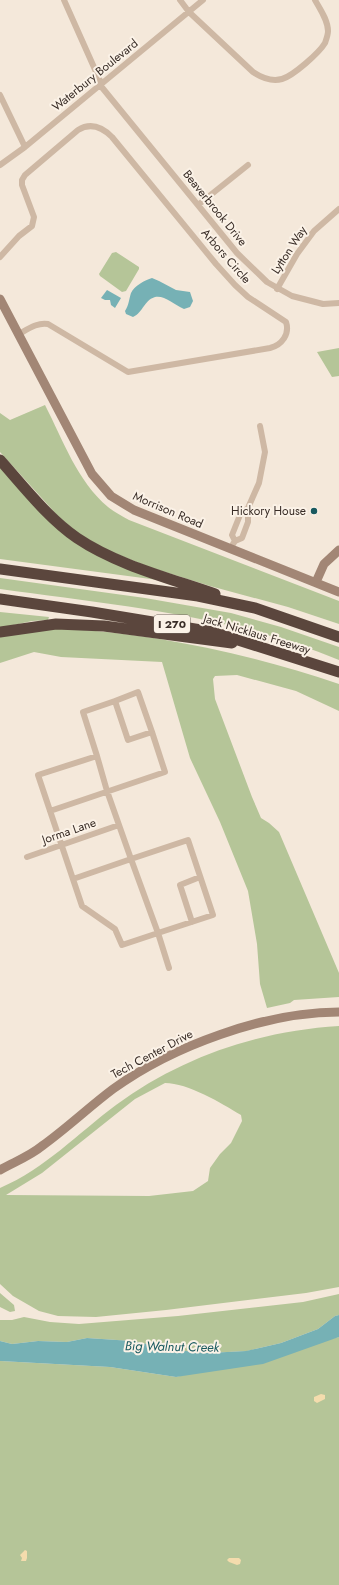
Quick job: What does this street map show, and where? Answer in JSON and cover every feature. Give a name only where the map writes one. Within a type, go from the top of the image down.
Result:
[{"type":"highway","points":[[0,460],[51,515],[77,537],[107,555],[255,608]]},
{"type":"highway","name":"Jack Nicklaus Freeway","points":[[0,568],[198,596],[255,608],[339,637]]},
{"type":"highway","name":"Jack Nicklaus Freeway","points":[[0,599],[172,624],[213,632],[339,672]]},
{"type":"highway","points":[[0,632],[56,624],[104,626],[208,641],[252,645]]},
{"type":"main road","name":"Morrison Road","points":[[0,299],[92,474],[111,496],[134,510],[233,545],[339,592]]},
{"type":"main road","points":[[316,582],[324,564],[339,550]]},
{"type":"main road","name":"Tech Center Drive","points":[[0,1170],[41,1148],[113,1089],[178,1052],[204,1040],[250,1026],[289,1017],[339,1012]]},
{"type":"street","name":"Beaverbrook Drive","points":[[64,0],[101,84],[237,253],[266,282],[277,289],[292,296],[322,304],[339,302]]},
{"type":"street","points":[[180,0],[189,12],[253,72],[261,78],[270,80],[282,79],[293,73],[318,52],[325,42],[328,31],[326,21],[315,0]]},
{"type":"street","name":"Waterbury Boulevard","points":[[0,165],[25,147],[204,0]]},
{"type":"street","points":[[0,95],[25,147]]},
{"type":"street","name":"Arbors Circle","points":[[0,257],[19,236],[32,226],[34,222],[34,217],[22,185],[22,180],[25,175],[78,130],[88,125],[96,126],[107,132],[112,137],[235,285],[248,297],[286,322],[288,327],[281,343],[276,346],[153,369],[128,372],[48,324],[43,323],[36,325],[19,334]]},
{"type":"street","points":[[198,205],[248,165]]},
{"type":"street","name":"Lytton Way","points":[[277,289],[297,254],[314,230],[339,209]]},
{"type":"street","points":[[233,545],[242,538],[248,522],[248,508],[259,483],[265,452],[260,426]]},
{"type":"street","points":[[233,545],[232,535],[237,522],[240,515],[248,508]]},
{"type":"street","points":[[50,811],[107,791],[165,772],[138,692],[83,712],[107,791],[158,933],[168,968]]},
{"type":"street","points":[[115,701],[128,740],[152,732]]},
{"type":"street","points":[[73,879],[188,840],[213,915],[122,945],[115,929],[82,906],[38,775],[97,756]]},
{"type":"street","name":"Jorma Lane","points":[[27,857],[119,825]]},
{"type":"street","points":[[192,922],[180,885],[200,877]]},
{"type":"green space","points":[[116,252],[139,267],[126,291],[122,292],[99,274],[112,253]]},
{"type":"green space","points":[[339,348],[339,376],[332,377],[317,352]]},
{"type":"green space","points":[[45,405],[79,473],[97,497],[110,509],[129,520],[339,601],[339,624],[288,607],[210,586],[149,567],[107,550],[79,534],[58,516],[0,452],[0,413],[10,420]]},
{"type":"green space","points":[[0,464],[63,530],[158,580],[0,559]]},
{"type":"green space","points":[[0,578],[145,598],[231,613],[281,627],[339,647],[339,660],[257,632],[215,622],[129,607],[0,589]]},
{"type":"green space","points":[[0,612],[49,617],[48,620],[32,621],[0,628]]},
{"type":"green space","points":[[56,628],[128,634],[199,646],[270,663],[339,684],[339,711],[296,691],[237,675],[215,676],[213,679],[215,699],[261,818],[279,832],[339,973],[339,997],[294,1000],[290,1003],[267,1008],[260,984],[257,944],[248,891],[220,822],[190,758],[162,662],[61,657],[34,652],[0,663],[0,637]]},
{"type":"green space","points":[[339,1026],[339,1287],[306,1293],[96,1317],[58,1316],[39,1311],[13,1296],[0,1284],[0,1188],[17,1180],[47,1161],[116,1105],[167,1073],[222,1049],[279,1034]],"holes":[[[165,1083],[184,1086],[204,1094],[241,1115],[242,1121],[231,1143],[220,1154],[210,1168],[208,1181],[193,1191],[149,1196],[6,1195],[42,1173],[135,1099]]]},
{"type":"green space","points":[[0,1293],[14,1305],[15,1311],[10,1312],[0,1307]]},
{"type":"green space","points":[[339,1294],[339,1315],[335,1316],[318,1329],[281,1343],[247,1351],[208,1353],[175,1350],[132,1341],[87,1338],[67,1342],[38,1341],[12,1344],[0,1341],[0,1320],[12,1320],[24,1317],[50,1322],[79,1324],[178,1316],[303,1302]]},
{"type":"green space","points":[[339,1337],[339,1585],[0,1585],[0,1361],[110,1367],[176,1377]]},
{"type":"sand","points":[[321,1394],[325,1395],[325,1399],[317,1403],[314,1401],[314,1397]]},
{"type":"sand","points":[[25,1550],[27,1551],[26,1561],[21,1561],[22,1558],[20,1555]]},
{"type":"sand","points":[[229,1558],[239,1558],[241,1560],[240,1564],[237,1565],[229,1562],[227,1560]]},
{"type":"water","points":[[152,278],[176,290],[190,292],[193,301],[190,307],[184,309],[163,298],[154,297],[149,300],[135,316],[133,317],[126,314],[125,311],[132,290],[146,280]]},
{"type":"water","points":[[107,290],[121,298],[115,308],[111,305],[110,300],[101,298]]},
{"type":"water","points":[[339,1315],[339,1337],[263,1364],[176,1377],[110,1367],[0,1361],[0,1341],[12,1344],[38,1341],[67,1342],[87,1338],[132,1341],[175,1350],[208,1353],[246,1351],[281,1343],[318,1329],[335,1316]]},
{"type":"place","name":"Hickory House","points":[[314,511]]},
{"type":"water label","name":"Big Walnut Creek","points":[[172,1346]]}]
